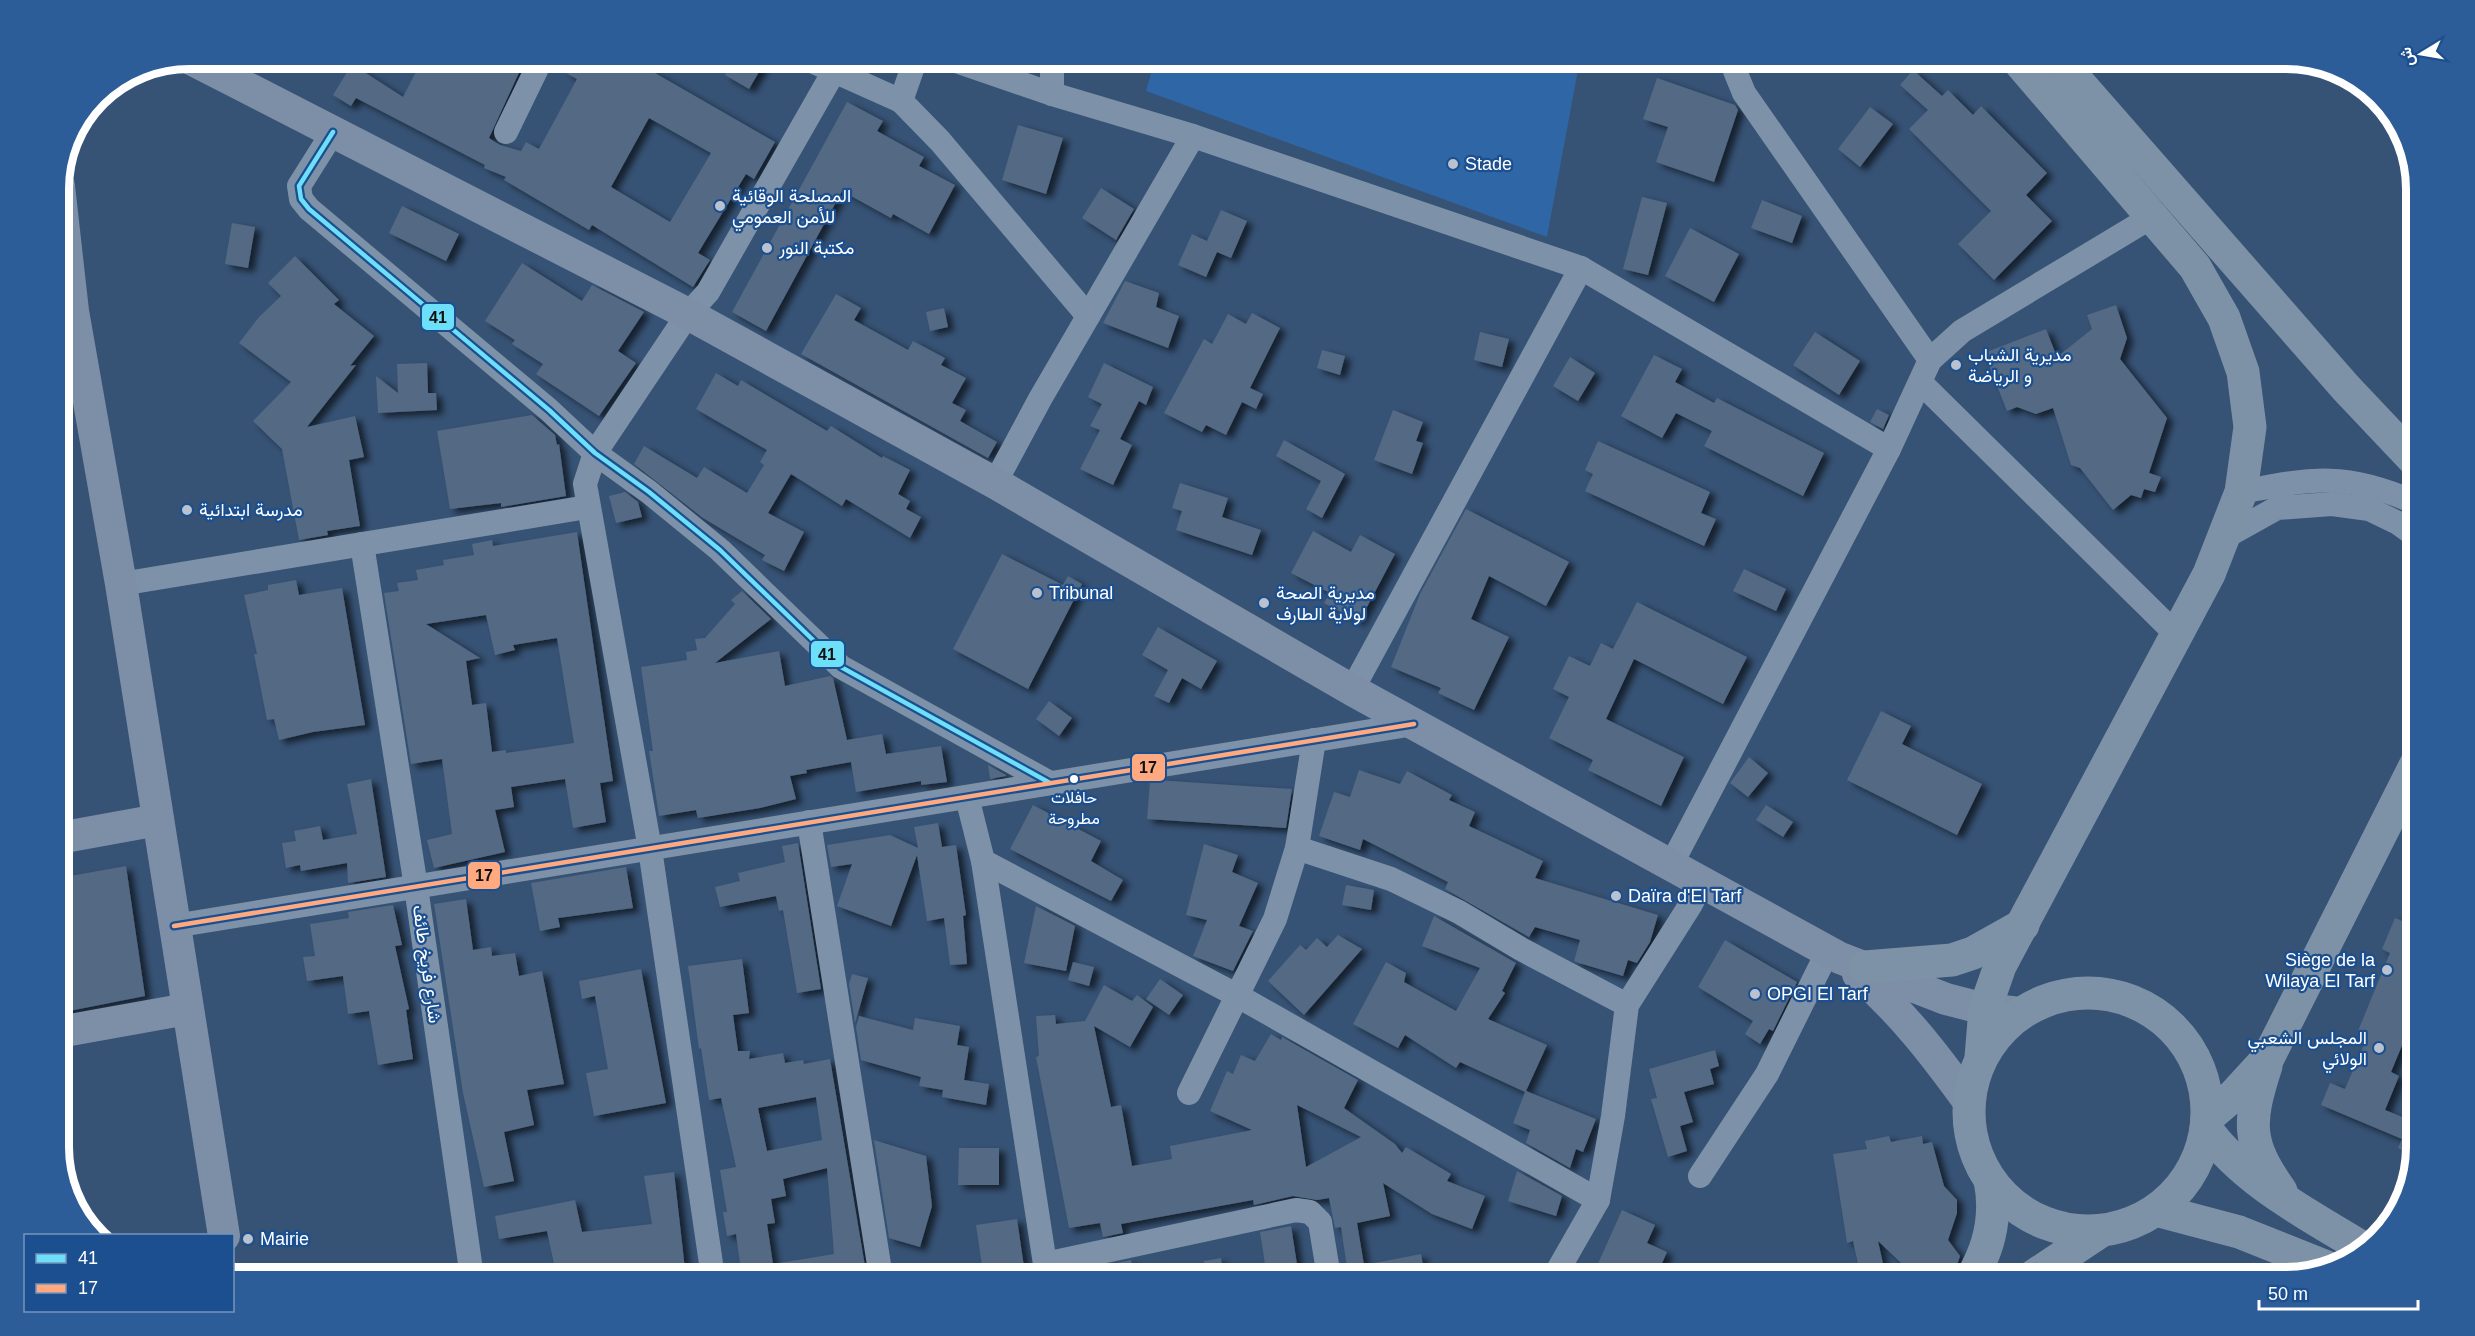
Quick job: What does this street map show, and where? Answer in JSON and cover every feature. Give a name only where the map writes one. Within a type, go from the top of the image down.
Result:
[{"type":"highway","points":[[1982,1057],[1985,1009],[2000,966],[2178,636],[2225,537],[2241,492],[2250,427],[2243,372],[2224,318],[2195,267],[2026,69]]},
{"type":"highway","points":[[2067,69],[2346,388],[2406,451]]},
{"type":"highway","points":[[2289,1202],[2263,1166],[2252,1131],[2253,1111],[2268,1058],[2406,784]]},
{"type":"highway","points":[[1844,959],[1952,960],[1973,953],[2023,925]]},
{"type":"highway","points":[[1977,1267],[1989,1241],[1994,1197],[1990,1180],[1975,1151],[1970,1127],[1969,1102],[1975,1071],[1998,1033],[2020,1013],[2054,997],[2082,992],[2110,994],[2146,1007],[2162,1018],[2187,1045],[2203,1080],[2206,1123],[2203,1145],[2189,1175],[2174,1194],[2156,1210],[2129,1224],[2101,1231],[2069,1230],[2039,1221],[2012,1204],[1990,1180]]},
{"type":"highway","points":[[2206,1123],[2268,1058]]},
{"type":"highway","points":[[2206,1123],[2238,1167],[2357,1244]]},
{"type":"highway","points":[[2156,1210],[2239,1232],[2316,1263]]},
{"type":"highway","points":[[2048,1267],[2101,1231]]},
{"type":"main road","points":[[210,69],[688,314],[995,483],[1352,690],[1844,959],[1929,993],[1985,1009],[2020,1013]]},
{"type":"main road","points":[[69,327],[121,584],[224,1234]]},
{"type":"main road","points":[[69,836],[158,820]]},
{"type":"main road","points":[[1844,959],[1888,1000],[1917,1032],[1969,1102]]},
{"type":"main road","points":[[69,1030],[187,1009]]},
{"type":"street","points":[[506,132],[537,69]]},
{"type":"street","points":[[826,69],[901,101],[940,141],[1088,316]]},
{"type":"street","points":[[901,101],[912,69]]},
{"type":"street","points":[[979,69],[1052,94],[1194,136],[1581,268],[1889,449]]},
{"type":"street","points":[[1052,69],[1052,94]]},
{"type":"street","points":[[1735,69],[1744,93],[1930,360]]},
{"type":"street","points":[[710,1267],[650,849],[587,507],[585,484],[595,453],[688,314],[708,291],[833,73]]},
{"type":"street","points":[[333,132],[299,186],[302,199],[309,209],[549,410],[595,453],[649,492],[720,550],[841,667],[1050,783]]},
{"type":"street","points":[[995,483],[1088,316],[1194,136]]},
{"type":"street","points":[[1671,865],[1889,449],[1930,360],[1962,331],[2153,216]]},
{"type":"street","points":[[1352,690],[1581,268]]},
{"type":"street","points":[[1921,383],[2178,636]]},
{"type":"street","points":[[2241,492],[2316,480],[2350,481],[2381,487],[2406,498]]},
{"type":"street","points":[[2225,537],[2277,508],[2332,504],[2369,509],[2406,529]]},
{"type":"street","points":[[121,584],[587,507]]},
{"type":"street","name":"شارع فريخ طائف","points":[[362,544],[416,887],[470,1267]]},
{"type":"street","points":[[174,926],[1414,724]]},
{"type":"street","points":[[1189,1094],[1275,919],[1297,848],[1314,740]]},
{"type":"street","points":[[967,796],[983,861],[1045,1267]]},
{"type":"street","points":[[809,822],[879,1267]]},
{"type":"street","points":[[1297,848],[1391,879],[1459,912],[1521,949],[1627,1005]]},
{"type":"street","points":[[983,861],[1238,996],[1598,1200]]},
{"type":"street","points":[[1560,1267],[1598,1200],[1613,1116],[1627,1005],[1702,883]]},
{"type":"street","points":[[1700,1176],[1844,959]]},
{"type":"street","points":[[1062,1267],[1296,1210],[1310,1212],[1320,1222],[1327,1267]]},
{"type":"shaded area","name":"Stade","points":[[1152,69],[1578,69],[1547,237],[1146,91]]},
{"type":"building","points":[[349,69],[360,69],[403,97],[417,69],[521,69],[489,138],[500,145],[521,151],[526,142],[539,149],[577,79],[566,73],[568,69],[648,69],[775,142],[754,179],[746,174],[698,253],[710,260],[693,287],[592,225],[589,230],[504,180],[506,177],[484,168],[485,165],[356,98],[351,106],[333,95]],"holes":[[[649,118],[711,153],[670,222],[611,187]]]},
{"type":"building","points":[[728,69],[761,69],[749,89],[725,75]]},
{"type":"building","points":[[1913,70],[1942,96],[1948,90],[1973,115],[1981,106],[2047,173],[2026,195],[2052,221],[1994,280],[1958,244],[1991,211],[1909,129],[1928,110],[1900,85]]},
{"type":"building","points":[[1657,78],[1735,105],[1738,110],[1714,182],[1656,162],[1668,127],[1643,119]]},
{"type":"building","points":[[847,102],[883,121],[877,131],[924,157],[919,166],[955,185],[929,234],[893,214],[891,218],[842,191],[766,331],[732,312]]},
{"type":"building","points":[[1870,107],[1893,124],[1860,167],[1838,149]]},
{"type":"building","points":[[1018,125],[1063,138],[1046,194],[1002,180]]},
{"type":"building","points":[[1101,188],[1134,209],[1116,240],[1082,218]]},
{"type":"building","points":[[1642,197],[1667,203],[1648,275],[1623,269]]},
{"type":"building","points":[[1762,200],[1802,216],[1792,243],[1751,228]]},
{"type":"building","points":[[402,206],[459,234],[446,261],[389,233]]},
{"type":"building","points":[[1221,210],[1247,221],[1231,258],[1217,252],[1206,277],[1178,265],[1192,234],[1207,241]]},
{"type":"building","points":[[232,223],[255,227],[248,268],[225,264]]},
{"type":"building","points":[[1690,228],[1739,254],[1714,302],[1665,276]]},
{"type":"building","points":[[295,256],[339,300],[334,304],[374,336],[350,366],[356,365],[307,427],[355,416],[364,457],[349,460],[360,526],[327,531],[328,535],[299,540],[282,449],[253,421],[291,382],[239,343],[259,317],[281,296],[268,283]]},
{"type":"building","points":[[522,263],[582,301],[592,285],[644,312],[618,351],[636,363],[599,416],[536,374],[543,364],[512,344],[515,340],[485,321]]},
{"type":"building","points":[[1125,281],[1159,293],[1156,307],[1179,316],[1168,348],[1103,323]]},
{"type":"building","points":[[836,294],[861,308],[854,320],[908,350],[913,341],[945,358],[941,365],[966,378],[952,403],[966,410],[960,421],[997,442],[988,458],[801,354]]},
{"type":"building","points":[[2116,305],[2127,338],[2120,359],[2167,418],[2149,473],[2161,477],[2155,492],[2144,489],[2141,498],[2131,495],[2113,510],[2080,468],[2071,465],[2053,408],[2036,414],[2017,407],[2007,411],[1984,353],[2046,329],[2057,357],[2092,329],[2087,315]]},
{"type":"building","points":[[944,308],[948,327],[930,331],[926,312]]},
{"type":"building","points":[[1252,313],[1280,328],[1250,388],[1263,394],[1256,409],[1242,402],[1226,435],[1206,425],[1202,432],[1164,413],[1204,339],[1212,344],[1228,314],[1246,324]]},
{"type":"building","points":[[1480,332],[1509,339],[1502,367],[1474,360]]},
{"type":"building","points":[[1815,332],[1860,361],[1839,395],[1793,365]]},
{"type":"building","points":[[1322,350],[1345,356],[1340,375],[1317,368]]},
{"type":"building","points":[[1654,355],[1682,369],[1675,382],[1714,403],[1717,398],[1824,453],[1803,496],[1704,446],[1712,431],[1676,413],[1662,438],[1621,416]]},
{"type":"building","points":[[1570,357],[1595,373],[1578,401],[1553,386]]},
{"type":"building","points":[[427,363],[428,393],[436,393],[437,410],[378,413],[376,376],[398,393],[397,364]]},
{"type":"building","points":[[1104,363],[1153,387],[1146,405],[1139,401],[1120,439],[1132,445],[1113,485],[1080,469],[1100,430],[1090,426],[1102,404],[1088,397]]},
{"type":"building","points":[[716,373],[738,386],[741,380],[827,431],[831,426],[882,458],[883,456],[910,470],[898,494],[910,501],[906,509],[921,517],[910,538],[846,499],[842,506],[791,474],[768,513],[804,532],[784,571],[762,560],[765,555],[703,518],[634,464],[644,446],[697,478],[704,467],[747,493],[764,465],[760,462],[767,450],[696,409]]},
{"type":"building","points":[[1877,409],[1889,415],[1883,429],[1870,422]]},
{"type":"building","points":[[1393,410],[1423,422],[1416,441],[1423,443],[1412,474],[1374,460]]},
{"type":"building","points":[[532,415],[555,435],[557,445],[559,444],[566,496],[501,507],[501,503],[450,509],[437,431]]},
{"type":"building","points":[[1284,440],[1345,474],[1322,518],[1306,509],[1321,481],[1276,456]]},
{"type":"building","points":[[1598,441],[1710,492],[1701,513],[1716,519],[1704,546],[1585,491],[1593,474],[1585,470]]},
{"type":"building","points":[[1180,483],[1228,498],[1222,517],[1261,530],[1252,555],[1176,530],[1182,511],[1172,508]]},
{"type":"building","points":[[625,492],[638,502],[642,517],[616,523],[609,496]]},
{"type":"building","points":[[1466,509],[1569,562],[1546,606],[1489,576],[1471,619],[1509,637],[1474,710],[1438,693],[1441,688],[1391,667],[1420,594]]},
{"type":"building","points":[[1313,531],[1351,552],[1360,535],[1395,554],[1359,622],[1324,603],[1330,593],[1291,573]]},
{"type":"building","points":[[577,532],[613,781],[600,783],[606,822],[573,828],[565,779],[511,787],[514,807],[495,810],[505,852],[434,868],[427,840],[452,834],[442,759],[411,764],[384,593],[399,591],[397,583],[418,580],[416,570],[444,565],[443,560],[474,555],[472,544],[492,540],[493,546]],"holes":[[[486,615],[495,655],[515,650],[513,645],[557,638],[574,743],[506,753],[506,750],[492,752],[486,703],[472,705],[466,661],[480,658],[426,624]]]},
{"type":"building","points":[[1002,554],[1063,585],[1068,576],[1082,584],[1028,689],[953,649]]},
{"type":"building","points":[[1744,569],[1786,589],[1776,611],[1733,591]]},
{"type":"building","points":[[296,580],[299,595],[342,588],[365,725],[313,732],[279,740],[274,719],[267,720],[254,654],[257,654],[244,595],[268,590],[268,585]]},
{"type":"building","points":[[742,591],[771,619],[715,663],[779,651],[785,686],[830,676],[833,678],[847,740],[882,734],[886,754],[941,746],[947,782],[921,785],[921,781],[856,792],[851,762],[806,770],[807,773],[790,776],[796,799],[760,808],[698,818],[696,810],[659,816],[649,751],[653,751],[641,667],[687,660],[686,652],[697,650],[695,639],[705,638],[735,604],[731,600]]},
{"type":"building","points":[[1637,602],[1747,657],[1723,704],[1634,659],[1606,719],[1684,757],[1661,806],[1588,770],[1593,760],[1549,738],[1569,697],[1553,689],[1569,656],[1590,666],[1601,643],[1613,649]]},
{"type":"building","points":[[1158,627],[1217,661],[1201,689],[1182,678],[1169,703],[1154,696],[1168,670],[1142,655]]},
{"type":"building","points":[[1049,701],[1072,718],[1059,736],[1036,719]]},
{"type":"building","points":[[1881,711],[1911,726],[1902,744],[1982,784],[1957,835],[1847,780]]},
{"type":"building","points":[[1749,757],[1768,773],[1748,797],[1730,783]]},
{"type":"building","points":[[988,765],[1006,775],[1006,776],[990,779]]},
{"type":"building","points":[[1359,770],[1400,784],[1407,771],[1452,795],[1449,800],[1475,812],[1469,826],[1543,861],[1535,878],[1658,915],[1650,942],[1637,963],[1628,960],[1623,976],[1579,963],[1574,961],[1580,940],[1535,927],[1529,937],[1445,889],[1448,882],[1363,839],[1360,850],[1319,836],[1334,792],[1350,797]]},
{"type":"building","points":[[371,779],[386,877],[348,883],[347,863],[301,871],[300,865],[286,868],[282,843],[296,841],[294,831],[320,826],[323,840],[357,834],[347,784]]},
{"type":"building","points":[[1150,781],[1292,789],[1286,828],[1147,819]]},
{"type":"building","points":[[1033,805],[1101,841],[1091,861],[1123,880],[1111,901],[1010,849]]},
{"type":"building","points":[[1766,805],[1793,822],[1783,837],[1756,820]]},
{"type":"building","points":[[938,823],[942,847],[956,845],[966,915],[963,916],[967,964],[950,965],[944,918],[927,921],[917,855],[891,926],[837,906],[852,864],[831,867],[827,845],[890,835],[918,848],[914,827]]},
{"type":"building","points":[[798,843],[821,989],[797,993],[783,910],[779,911],[776,896],[720,907],[715,887],[740,881],[738,873],[785,862],[782,846]]},
{"type":"building","points":[[1204,844],[1238,855],[1232,872],[1258,883],[1239,926],[1253,931],[1233,971],[1193,956],[1207,920],[1186,915]]},
{"type":"building","points":[[126,866],[145,996],[69,1011],[69,876]]},
{"type":"building","points":[[626,867],[633,908],[558,918],[560,927],[540,931],[531,883]]},
{"type":"building","points":[[1346,885],[1374,890],[1371,910],[1342,905]]},
{"type":"building","points":[[466,899],[473,950],[491,947],[492,956],[515,953],[519,976],[542,971],[564,1084],[527,1090],[534,1125],[504,1132],[514,1181],[484,1187],[463,1093],[434,904]]},
{"type":"building","points":[[393,905],[402,945],[395,946],[409,1009],[406,1010],[413,1059],[378,1065],[369,1011],[348,1014],[343,976],[307,981],[303,957],[315,956],[310,924],[349,918],[348,912]]},
{"type":"building","points":[[1036,906],[1075,926],[1066,971],[1024,963]]},
{"type":"building","points":[[1434,916],[1516,963],[1502,991],[1505,993],[1488,1019],[1547,1045],[1526,1091],[1596,1119],[1583,1152],[1576,1149],[1570,1168],[1526,1143],[1530,1130],[1513,1123],[1525,1092],[1460,1062],[1456,1068],[1405,1035],[1398,1048],[1353,1024],[1386,962],[1406,973],[1404,982],[1456,1011],[1480,968],[1422,946]]},
{"type":"building","points":[[2395,918],[2406,923],[2406,1036],[2391,1072],[2399,1076],[2385,1110],[2406,1118],[2406,1152],[2398,1148],[2402,1139],[2321,1105],[2330,1083],[2345,1089],[2368,1035],[2358,1031],[2390,953],[2382,949]]},
{"type":"building","points":[[1338,935],[1362,949],[1304,1015],[1268,981],[1300,945],[1306,950],[1317,938],[1327,947]]},
{"type":"building","name":"OPGI El Tarf","points":[[1725,940],[1797,982],[1773,1031],[1769,1029],[1760,1044],[1745,1034],[1753,1021],[1698,987]]},
{"type":"building","points":[[742,959],[749,1013],[733,1015],[738,1051],[750,1051],[749,1059],[783,1053],[785,1063],[803,1060],[804,1064],[830,1059],[865,1267],[740,1267],[736,1234],[727,1236],[723,1212],[727,1212],[720,1170],[736,1167],[721,1098],[709,1100],[701,1048],[699,1049],[688,966]],"holes":[[[816,1097],[822,1140],[767,1151],[758,1108]],[[827,1168],[834,1254],[773,1264],[767,1224],[775,1223],[771,1199],[786,1196],[783,1179]]]},
{"type":"building","points":[[1073,962],[1094,967],[1089,986],[1068,980]]},
{"type":"building","points":[[641,969],[666,1103],[594,1116],[586,1073],[608,1069],[595,996],[582,999],[579,981]]},
{"type":"building","points":[[852,974],[868,978],[855,1023],[849,984]]},
{"type":"building","points":[[1160,979],[1183,995],[1169,1015],[1146,999]]},
{"type":"building","points":[[1104,985],[1132,1001],[1137,995],[1153,1007],[1130,1047],[1094,1026],[1111,1107],[1121,1105],[1132,1166],[1172,1159],[1170,1146],[1252,1130],[1210,1111],[1227,1071],[1233,1074],[1241,1055],[1255,1061],[1271,1034],[1281,1040],[1282,1037],[1358,1080],[1344,1108],[1395,1144],[1402,1153],[1406,1147],[1451,1174],[1447,1181],[1485,1196],[1472,1229],[1432,1214],[1383,1183],[1390,1216],[1357,1223],[1364,1265],[1421,1254],[1423,1267],[1347,1267],[1341,1227],[1335,1228],[1329,1198],[1317,1200],[1293,1196],[1254,1205],[1253,1200],[1121,1224],[1123,1233],[1103,1237],[1100,1223],[1069,1228],[1036,1057],[1039,1056],[1036,1016],[1055,1015],[1056,1024],[1085,1021]],"holes":[[[1297,1105],[1361,1137],[1306,1167]]]},
{"type":"building","points":[[859,1016],[913,1030],[915,1018],[960,1026],[957,1045],[969,1047],[964,1080],[989,1084],[986,1105],[942,1097],[943,1090],[919,1086],[921,1077],[861,1060],[856,1027]]},
{"type":"building","points":[[1715,1050],[1719,1066],[1710,1069],[1714,1084],[1684,1092],[1693,1122],[1680,1126],[1687,1151],[1668,1157],[1651,1099],[1657,1098],[1649,1069]]},
{"type":"building","points":[[1889,1136],[1891,1142],[1922,1136],[1923,1144],[1932,1142],[1944,1186],[1957,1200],[1957,1213],[1948,1240],[1960,1256],[1956,1267],[1905,1267],[1878,1241],[1884,1267],[1859,1267],[1853,1241],[1847,1243],[1833,1154],[1867,1149],[1865,1141]]},
{"type":"building","points":[[874,1140],[926,1156],[932,1206],[920,1247],[889,1238]]},
{"type":"building","points":[[959,1148],[999,1148],[999,1185],[958,1185]]},
{"type":"building","points":[[1517,1171],[1562,1196],[1556,1216],[1508,1201]]},
{"type":"building","points":[[674,1172],[685,1267],[555,1267],[547,1231],[499,1239],[495,1216],[575,1200],[582,1232],[652,1224],[644,1176]]},
{"type":"building","points":[[1622,1210],[1655,1225],[1647,1243],[1667,1252],[1660,1267],[1596,1267]]},
{"type":"building","points":[[1017,1219],[1024,1267],[982,1267],[976,1225]]},
{"type":"building","points":[[1291,1226],[1297,1267],[1265,1267],[1260,1232]]},
{"type":"building","points":[[1221,1258],[1222,1267],[1205,1267],[1204,1261]]},
{"type":"building","points":[[1131,1260],[1133,1267],[1098,1267]]},
{"type":"transit line","name":"41","points":[[333,132],[299,186],[301,199],[309,209],[549,410],[595,453],[649,492],[720,550],[841,667],[1050,783]]},
{"type":"transit line","name":"17","points":[[174,926],[1414,724]]},
{"type":"place","name":"Stade","points":[[1453,164]]},
{"type":"place","name":"المصلحة الوقائية للأمن العمومي","points":[[720,206]]},
{"type":"place","name":"مكتبة النور","points":[[767,248]]},
{"type":"place","name":"مديرية الشباب و الرياضة","points":[[1956,365]]},
{"type":"place","name":"مدرسة ابتدائية","points":[[187,510]]},
{"type":"place","name":"Tribunal","points":[[1037,593]]},
{"type":"place","name":"مديرية الصحة لولاية الطارف","points":[[1264,603]]},
{"type":"place","name":"حافلات مطروحة","points":[[1074,779]]},
{"type":"place","name":"Daïra d'El Tarf","points":[[1616,896]]},
{"type":"place","name":"Siège de la Wilaya El Tarf","points":[[2387,970]]},
{"type":"place","name":"OPGI El Tarf","points":[[1755,994]]},
{"type":"place","name":"المجلس الشعبي الولائي","points":[[2379,1048]]},
{"type":"place","name":"Mairie","points":[[248,1239]]}]
